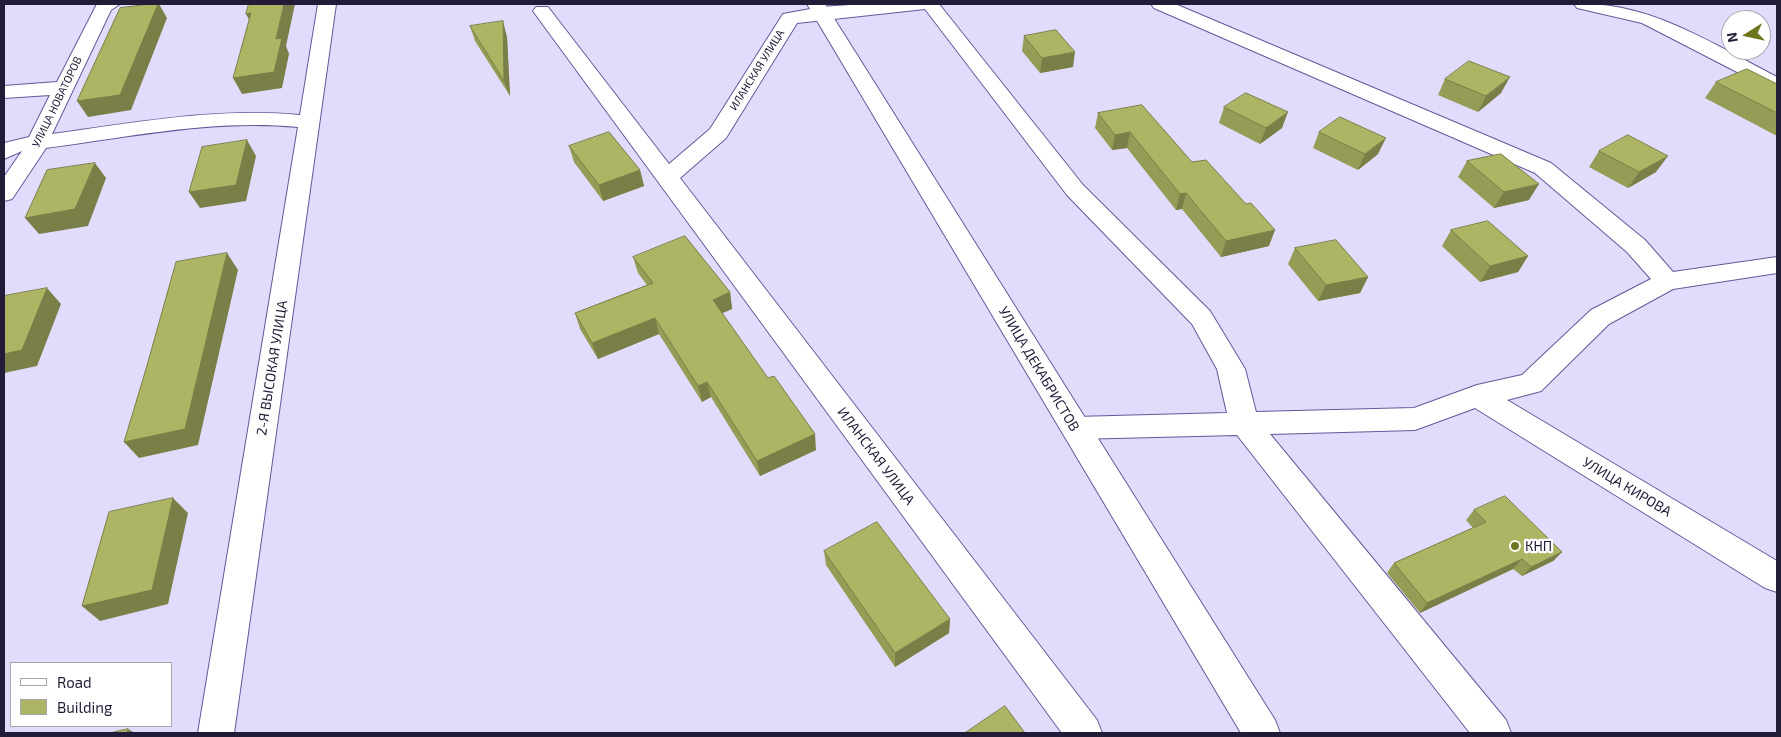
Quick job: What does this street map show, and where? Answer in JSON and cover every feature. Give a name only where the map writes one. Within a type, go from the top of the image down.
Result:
[{"type":"street","name":"2-Я ВЫСОКАЯ УЛИЦА","points":[[216,733],[327,4]]},
{"type":"street","name":"ИЛАНСКАЯ УЛИЦА","points":[[667,178],[718,133],[790,18],[814,7],[924,4]]},
{"type":"street","points":[[930,4],[1075,190],[1200,318],[1231,369],[1244,424],[1493,733]]},
{"type":"street","points":[[1160,4],[1543,168],[1636,246],[1667,281]]},
{"type":"street","points":[[1583,4],[1648,19],[1777,85]]},
{"type":"street","name":"УЛИЦА НОВАТОРОВ","points":[[4,194],[37,143],[63,88],[108,5]]},
{"type":"street","name":"УЛИЦА ДЕКАБРИСТОВ","points":[[814,7],[1262,733]]},
{"type":"street","name":"ИЛАНСКАЯ УЛИЦА","points":[[542,11],[1084,733]]},
{"type":"street","points":[[4,92],[63,88]]},
{"type":"street","points":[[4,152],[16,145],[182,123],[266,118],[309,122]]},
{"type":"street","points":[[1075,428],[1415,419],[1478,396],[1531,384],[1600,317],[1667,281],[1777,265]]},
{"type":"street","name":"УЛИЦА КИРОВА","points":[[1478,396],[1777,578]]},
{"type":"building","points":[[158,4],[120,95],[77,101],[120,8]]},
{"type":"building","points":[[249,4],[284,4],[276,39],[282,38],[274,72],[233,78],[251,13],[246,14]]},
{"type":"building","points":[[503,21],[504,81],[470,26]]},
{"type":"building","points":[[1056,30],[1075,52],[1042,58],[1024,36]]},
{"type":"building","points":[[1469,61],[1510,77],[1486,96],[1445,79]]},
{"type":"building","points":[[1747,69],[1777,84],[1777,113],[1716,82]]},
{"type":"building","points":[[1246,93],[1288,112],[1266,128],[1224,107]]},
{"type":"building","points":[[1142,105],[1192,162],[1206,160],[1246,204],[1251,203],[1275,230],[1226,241],[1186,193],[1180,194],[1130,132],[1115,135],[1098,113]]},
{"type":"building","points":[[1340,117],[1386,138],[1365,154],[1319,132]]},
{"type":"building","points":[[609,132],[640,170],[599,185],[569,146]]},
{"type":"building","points":[[1628,135],[1668,156],[1639,172],[1599,151]]},
{"type":"building","points":[[247,140],[236,185],[189,192],[202,147]]},
{"type":"building","points":[[1501,154],[1539,184],[1504,192],[1467,161]]},
{"type":"building","points":[[95,163],[75,209],[25,218],[47,170]]},
{"type":"building","points":[[1488,221],[1528,256],[1490,266],[1451,230]]},
{"type":"building","points":[[685,236],[730,292],[713,300],[768,378],[774,376],[815,434],[757,461],[707,382],[698,386],[655,318],[592,343],[575,313],[653,283],[633,257]]},
{"type":"building","points":[[1336,240],[1368,277],[1326,285],[1295,248]]},
{"type":"building","points":[[227,253],[185,429],[124,442],[176,262]]},
{"type":"building","points":[[47,288],[22,350],[4,354],[4,296]]},
{"type":"building","points":[[1505,496],[1562,552],[1531,567],[1522,559],[1427,603],[1394,563],[1486,522],[1474,510]]},
{"type":"building","points":[[173,498],[152,590],[82,606],[109,512]]},
{"type":"building","points":[[877,522],[950,619],[895,653],[824,551]]},
{"type":"building","points":[[1005,706],[1025,733],[965,733]]},
{"type":"building","points":[[128,729],[127,733],[110,733]]},
{"type":"place","name":"КНП","points":[[1515,546]]}]
